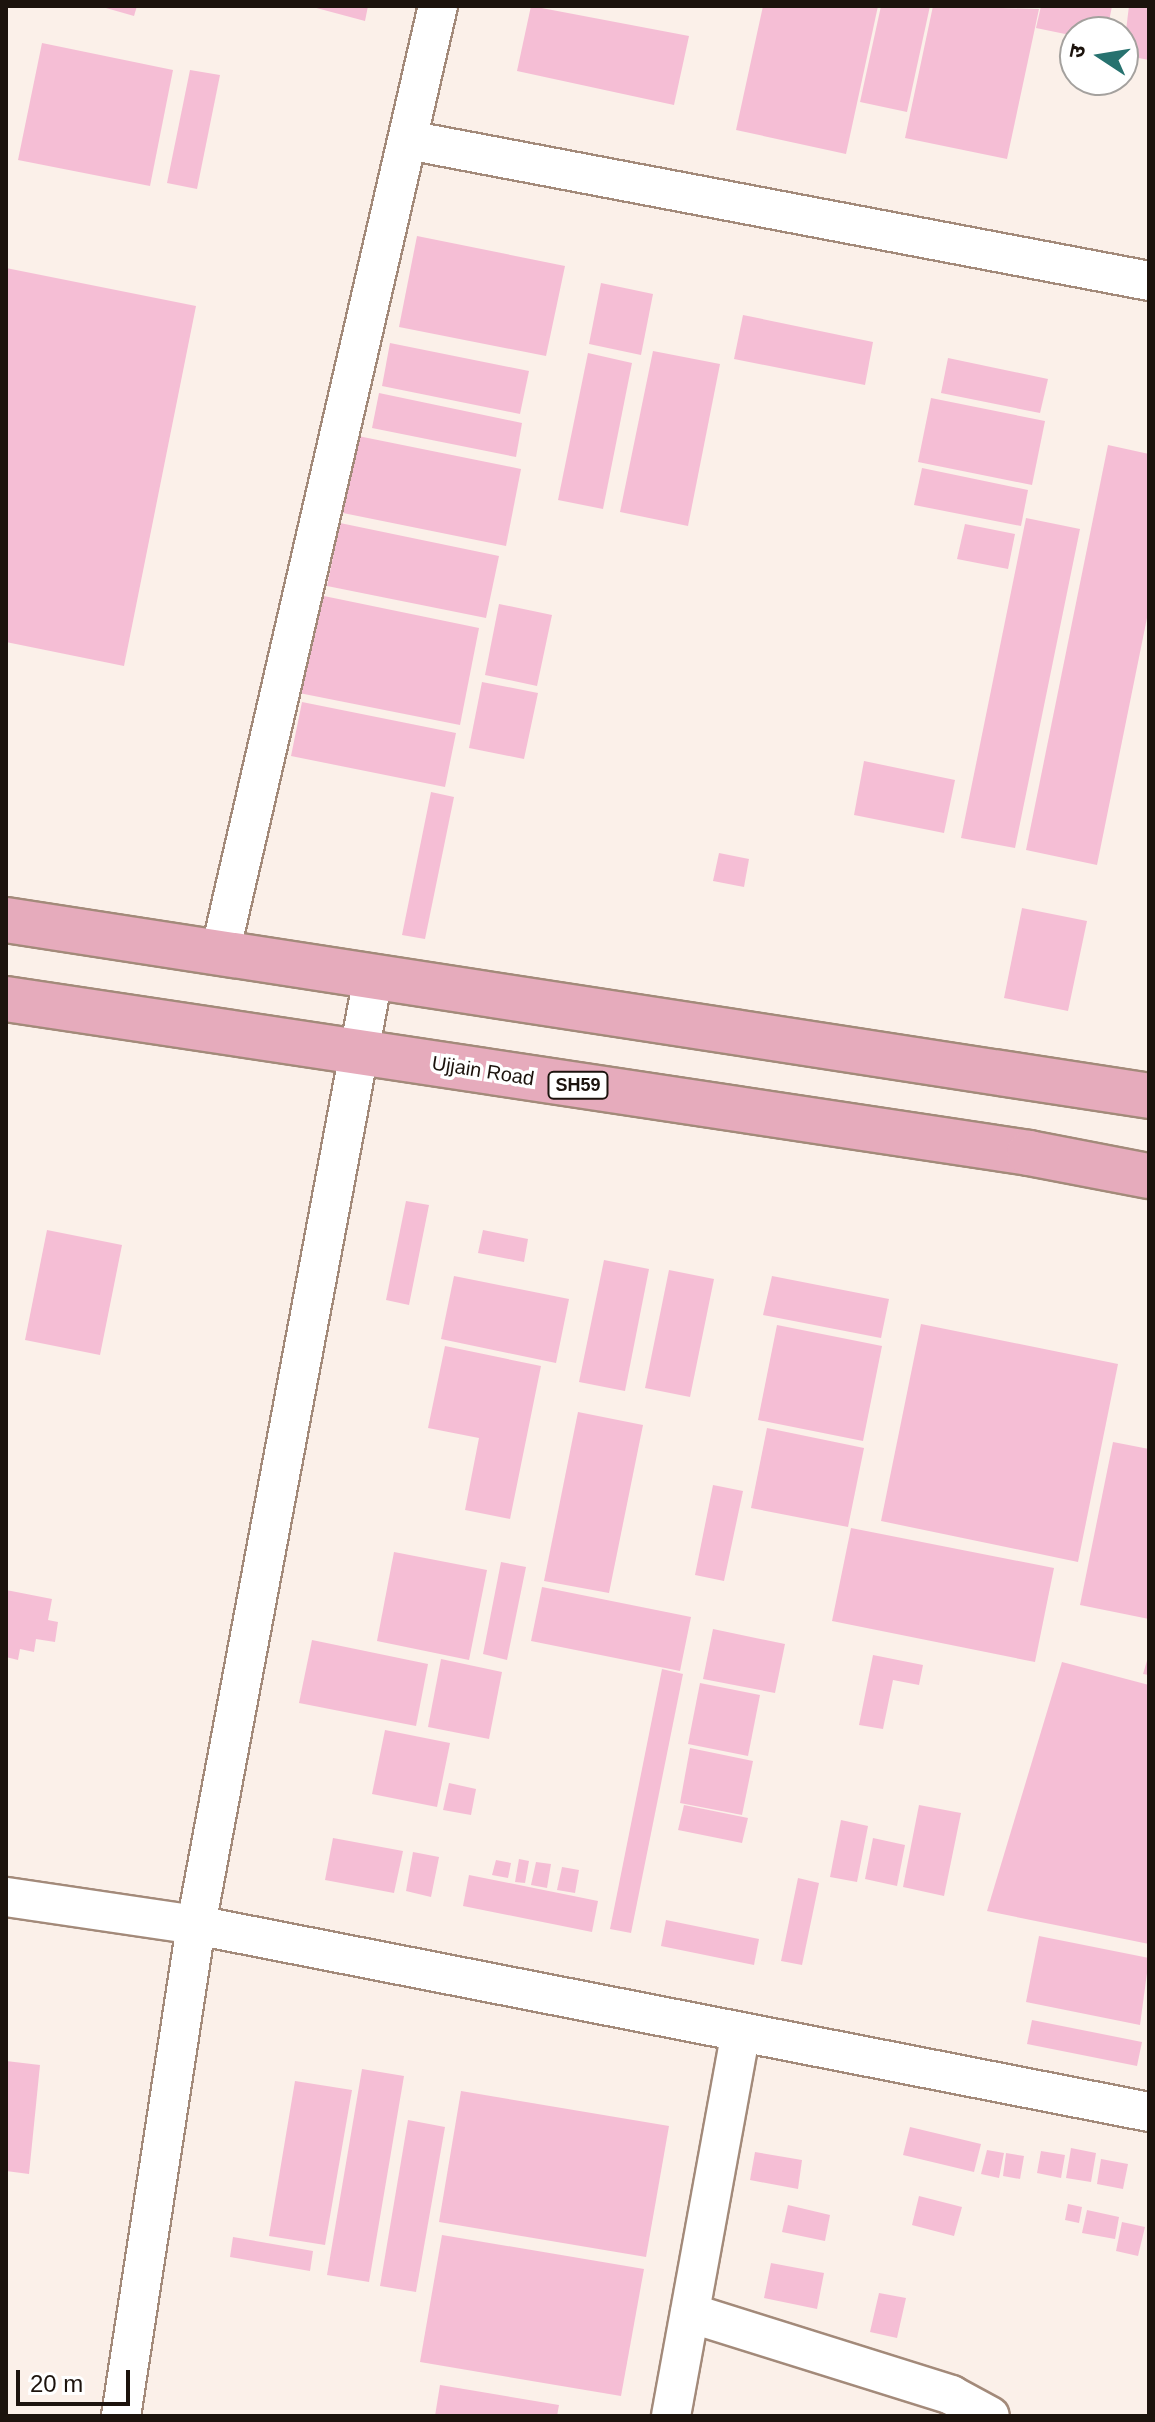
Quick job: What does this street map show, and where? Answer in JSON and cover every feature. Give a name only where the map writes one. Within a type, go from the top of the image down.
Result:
[{"type":"main road","points":[[6,920],[1149,1096]]},
{"type":"main road","name":"Ujjain Road","points":[[6,999],[1029,1153],[1149,1176]]},
{"type":"street","points":[[220,953],[438,6]]},
{"type":"street","points":[[408,140],[1149,281]]},
{"type":"street","points":[[121,2416],[196,1925],[373,977]]},
{"type":"street","points":[[6,1897],[196,1925],[1149,2112]]},
{"type":"street","points":[[671,2416],[741,2032]]},
{"type":"street","points":[[690,2313],[951,2395],[990,2416]]},
{"type":"building","points":[[99,6],[137,6],[134,16]]},
{"type":"building","points":[[309,6],[368,6],[365,21]]},
{"type":"building","points":[[531,6],[689,36],[674,105],[517,71]]},
{"type":"building","points":[[763,6],[878,6],[846,154],[736,130]]},
{"type":"building","points":[[881,6],[930,6],[907,112],[860,102]]},
{"type":"building","points":[[933,6],[1039,9],[1007,159],[905,138]]},
{"type":"building","points":[[1041,6],[1112,6],[1110,16],[1059,16],[1059,33],[1036,28]]},
{"type":"building","points":[[1129,6],[1149,6],[1149,60],[1139,58],[1139,16],[1128,16]]},
{"type":"building","points":[[42,43],[173,70],[150,186],[18,160]]},
{"type":"building","points":[[190,70],[220,75],[197,189],[167,183]]},
{"type":"building","points":[[417,236],[565,266],[546,356],[399,327]]},
{"type":"building","points":[[6,268],[196,306],[124,666],[6,642]]},
{"type":"building","points":[[601,283],[653,294],[641,355],[589,344]]},
{"type":"building","points":[[743,315],[873,342],[865,385],[734,359]]},
{"type":"building","points":[[390,343],[529,371],[520,414],[382,386]]},
{"type":"building","points":[[653,351],[720,364],[688,526],[620,512]]},
{"type":"building","points":[[588,353],[632,363],[603,509],[558,500]]},
{"type":"building","points":[[948,358],[1048,379],[1040,413],[941,393]]},
{"type":"building","points":[[379,393],[522,423],[516,457],[372,428]]},
{"type":"building","points":[[931,398],[1045,421],[1032,485],[918,462]]},
{"type":"building","points":[[358,436],[521,469],[506,546],[343,513]]},
{"type":"building","points":[[1108,445],[1149,454],[1149,608],[1097,865],[1026,850]]},
{"type":"building","points":[[922,468],[1028,490],[1021,526],[914,505]]},
{"type":"building","points":[[1026,518],[1080,529],[1015,848],[961,838]]},
{"type":"building","points":[[340,523],[499,556],[486,618],[327,586]]},
{"type":"building","points":[[965,524],[1015,534],[1008,569],[957,559]]},
{"type":"building","points":[[319,595],[479,628],[460,725],[299,693]]},
{"type":"building","points":[[499,604],[552,615],[537,686],[485,675]]},
{"type":"building","points":[[482,682],[538,693],[524,759],[469,748]]},
{"type":"building","points":[[302,702],[456,733],[445,787],[291,756]]},
{"type":"building","points":[[864,761],[955,780],[944,833],[854,815]]},
{"type":"building","points":[[431,792],[454,797],[425,939],[402,935]]},
{"type":"building","points":[[719,853],[749,859],[744,887],[713,881]]},
{"type":"building","points":[[1022,908],[1087,921],[1068,1011],[1004,998]]},
{"type":"building","points":[[406,1201],[429,1205],[409,1305],[386,1300]]},
{"type":"building","points":[[47,1230],[122,1245],[100,1355],[25,1340]]},
{"type":"building","points":[[483,1230],[528,1239],[524,1262],[478,1253]]},
{"type":"building","points":[[604,1260],[649,1269],[625,1391],[579,1382]]},
{"type":"building","points":[[669,1270],[714,1279],[690,1397],[645,1388]]},
{"type":"building","points":[[454,1276],[569,1299],[556,1363],[441,1339]]},
{"type":"building","points":[[772,1276],[889,1299],[881,1338],[763,1315]]},
{"type":"building","points":[[921,1324],[1118,1364],[1078,1562],[881,1521]]},
{"type":"building","points":[[777,1325],[882,1346],[863,1441],[758,1420]]},
{"type":"building","points":[[445,1346],[541,1366],[510,1519],[465,1510],[479,1438],[428,1428]]},
{"type":"building","points":[[578,1412],[643,1425],[609,1593],[544,1581]]},
{"type":"building","points":[[767,1428],[864,1448],[848,1527],[751,1508]]},
{"type":"building","points":[[1113,1442],[1149,1449],[1149,1619],[1080,1605]]},
{"type":"building","points":[[713,1485],[743,1491],[724,1581],[695,1575]]},
{"type":"building","points":[[851,1528],[1054,1568],[1035,1662],[832,1621]]},
{"type":"building","points":[[394,1552],[487,1570],[469,1660],[377,1641]]},
{"type":"building","points":[[501,1562],[526,1567],[507,1660],[483,1654]]},
{"type":"building","points":[[542,1587],[691,1617],[680,1671],[531,1641]]},
{"type":"building","points":[[6,1590],[52,1599],[48,1620],[58,1622],[55,1642],[36,1639],[34,1652],[20,1649],[18,1660],[6,1657]]},
{"type":"building","points":[[713,1629],[785,1644],[775,1693],[703,1679]]},
{"type":"building","points":[[312,1640],[428,1664],[416,1726],[299,1703]]},
{"type":"building","points":[[1149,1654],[1149,1675],[1143,1674]]},
{"type":"building","points":[[873,1655],[923,1665],[919,1685],[893,1680],[883,1729],[859,1725]]},
{"type":"building","points":[[441,1659],[502,1672],[489,1739],[428,1727]]},
{"type":"building","points":[[1062,1662],[1149,1685],[1149,1944],[987,1911]]},
{"type":"building","points":[[662,1669],[683,1674],[631,1933],[610,1929]]},
{"type":"building","points":[[700,1683],[760,1695],[748,1756],[688,1744]]},
{"type":"building","points":[[385,1730],[450,1743],[437,1807],[372,1794]]},
{"type":"building","points":[[690,1748],[753,1761],[742,1815],[680,1803]]},
{"type":"building","points":[[449,1783],[476,1789],[471,1815],[443,1810]]},
{"type":"building","points":[[684,1805],[748,1818],[742,1843],[678,1830]]},
{"type":"building","points":[[919,1805],[961,1813],[944,1896],[903,1887]]},
{"type":"building","points":[[841,1820],[868,1826],[857,1882],[830,1877]]},
{"type":"building","points":[[333,1838],[403,1851],[394,1893],[325,1880]]},
{"type":"building","points":[[873,1838],[905,1845],[897,1886],[865,1879]]},
{"type":"building","points":[[413,1852],[439,1857],[431,1897],[406,1891]]},
{"type":"building","points":[[519,1859],[529,1861],[525,1883],[515,1882]]},
{"type":"building","points":[[496,1860],[511,1863],[508,1878],[492,1875]]},
{"type":"building","points":[[536,1862],[551,1864],[547,1888],[531,1885]]},
{"type":"building","points":[[562,1867],[579,1870],[575,1893],[557,1890]]},
{"type":"building","points":[[469,1875],[598,1901],[592,1932],[463,1906]]},
{"type":"building","points":[[798,1878],[819,1883],[802,1965],[781,1961]]},
{"type":"building","points":[[666,1920],[759,1939],[754,1965],[661,1946]]},
{"type":"building","points":[[1039,1936],[1149,1958],[1140,2025],[1026,2002]]},
{"type":"building","points":[[1032,2020],[1142,2042],[1137,2066],[1027,2044]]},
{"type":"building","points":[[6,2061],[40,2065],[29,2174],[6,2171]]},
{"type":"building","points":[[362,2069],[404,2076],[369,2282],[327,2275]]},
{"type":"building","points":[[295,2081],[352,2090],[325,2245],[269,2236]]},
{"type":"building","points":[[461,2091],[669,2126],[646,2257],[439,2222]]},
{"type":"building","points":[[408,2120],[445,2127],[416,2292],[380,2286]]},
{"type":"building","points":[[910,2127],[981,2144],[974,2172],[903,2155]]},
{"type":"building","points":[[1071,2148],[1096,2153],[1091,2182],[1066,2178]]},
{"type":"building","points":[[987,2150],[1004,2153],[999,2178],[981,2174]]},
{"type":"building","points":[[1041,2151],[1065,2155],[1061,2178],[1037,2173]]},
{"type":"building","points":[[755,2152],[802,2160],[798,2189],[750,2180]]},
{"type":"building","points":[[1006,2153],[1024,2156],[1020,2179],[1003,2176]]},
{"type":"building","points":[[1101,2159],[1128,2164],[1123,2189],[1097,2184]]},
{"type":"building","points":[[919,2196],[962,2207],[954,2236],[912,2225]]},
{"type":"building","points":[[1068,2204],[1082,2207],[1079,2223],[1065,2220]]},
{"type":"building","points":[[788,2205],[830,2215],[825,2241],[782,2232]]},
{"type":"building","points":[[1087,2210],[1119,2217],[1115,2239],[1082,2233]]},
{"type":"building","points":[[1122,2222],[1145,2227],[1138,2256],[1116,2251]]},
{"type":"building","points":[[442,2235],[644,2269],[621,2396],[420,2362]]},
{"type":"building","points":[[233,2237],[313,2251],[310,2271],[230,2257]]},
{"type":"building","points":[[771,2263],[824,2273],[817,2309],[764,2298]]},
{"type":"building","points":[[879,2293],[906,2298],[897,2338],[870,2332]]},
{"type":"building","points":[[440,2385],[559,2405],[557,2416],[435,2416]]}]
